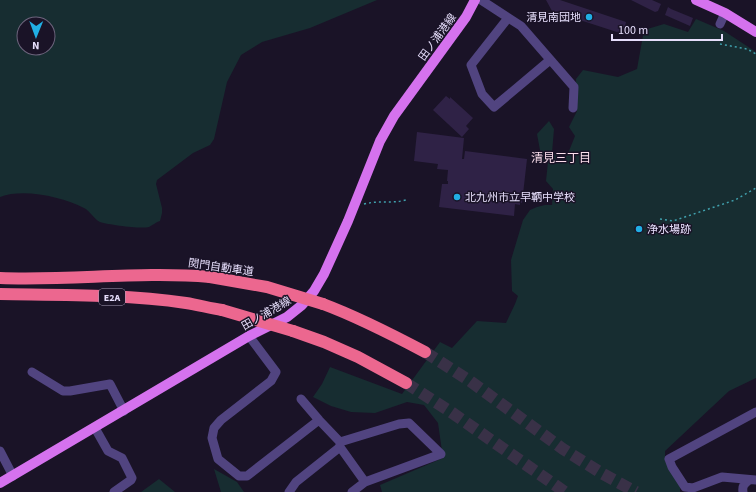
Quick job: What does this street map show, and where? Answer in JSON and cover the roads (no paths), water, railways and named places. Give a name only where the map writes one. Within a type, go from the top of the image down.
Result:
[{"type":"highway","name":"関門自動車道","points":[[0,278],[142,275],[210,277],[267,287],[352,314],[424,352]]},
{"type":"highway","name":"E2A","points":[[0,294],[154,299],[188,303],[222,310],[293,331],[324,342],[358,357],[406,383]]},
{"type":"main road","name":"田ノ浦港線","points":[[0,483],[250,336],[287,317],[302,305],[314,291],[324,274],[354,206],[380,141],[394,116],[466,17],[475,0]]},
{"type":"main road","points":[[696,0],[725,13],[756,32]]},
{"type":"street","points":[[481,0],[521,26],[574,87],[573,108]]},
{"type":"street","points":[[720,24],[725,13]]},
{"type":"street","points":[[508,18],[471,65],[482,94],[494,107],[550,60]]},
{"type":"street","points":[[250,336],[276,372],[271,381],[221,420],[214,428],[212,438],[218,460],[239,476],[247,476],[319,420]]},
{"type":"street","points":[[32,372],[62,390],[70,392],[110,384],[124,411]]},
{"type":"street","points":[[301,399],[340,444],[365,482]]},
{"type":"street","points":[[752,480],[722,477],[693,488],[685,487],[669,459],[756,412]]},
{"type":"street","points":[[289,492],[296,482],[340,444],[399,424],[409,422],[441,454],[365,482],[352,492]]},
{"type":"street","points":[[95,428],[108,451],[122,458],[132,478],[114,492]]},
{"type":"street","points":[[0,452],[13,476]]},
{"type":"street","points":[[743,492],[745,482],[752,480]]},
{"type":"tunnel","points":[[425,352],[470,381],[563,449],[603,474],[636,492]]},
{"type":"tunnel","points":[[406,383],[451,412],[565,492]]},
{"type":"place","name":"清見南団地","points":[[589,17]]},
{"type":"place","name":"北九州市立早鞆中学校","points":[[457,197]]},
{"type":"place","name":"浄水場跡","points":[[639,229]]},
{"type":"district","name":"清見三丁目","points":[[561,158]]}]
